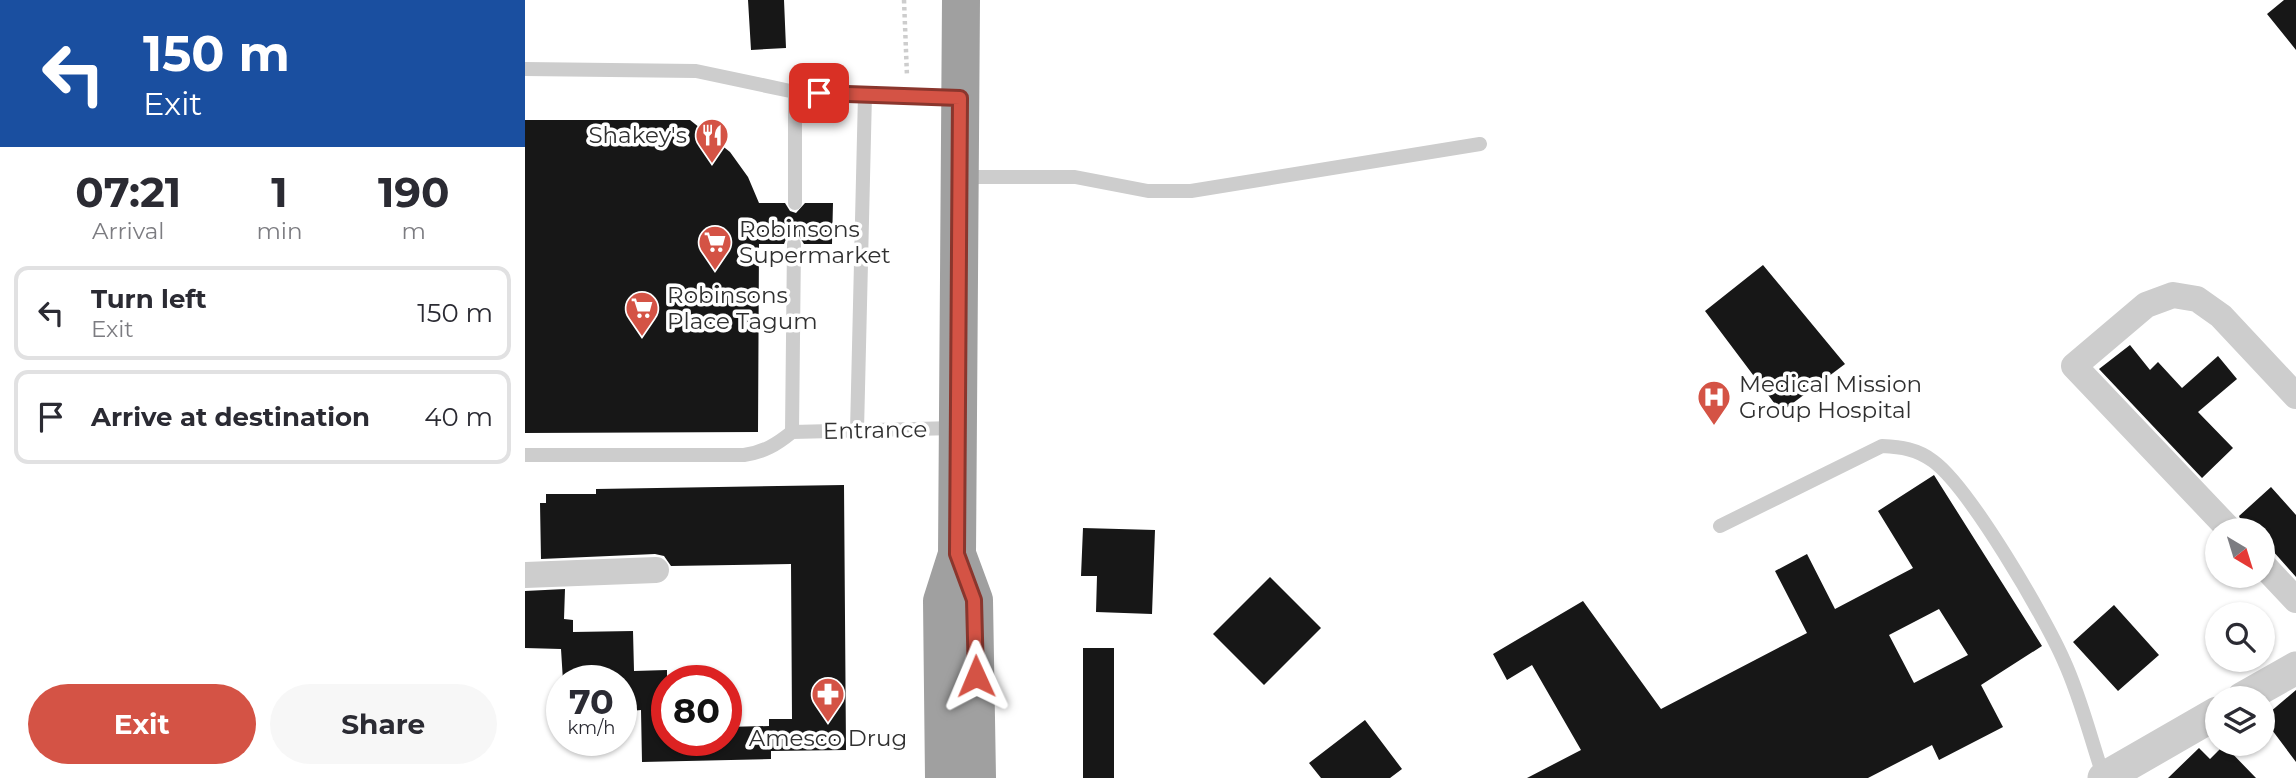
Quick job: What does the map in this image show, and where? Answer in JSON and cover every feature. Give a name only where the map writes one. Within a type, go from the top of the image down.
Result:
[{"type":"highway","points":[[944,778],[942,601],[957,554],[961,0]]},
{"type":"highway","points":[[957,554],[974,600],[977,778]]},
{"type":"street","points":[[2219,518],[2074,366],[2147,305],[2172,295],[2197,299],[2221,316],[2296,396]]},
{"type":"street","points":[[525,575],[656,570]]},
{"type":"street","points":[[2275,578],[2296,600]]},
{"type":"street","points":[[2267,686],[2294,672]]},
{"type":"street","points":[[2119,774],[2205,720]]},
{"type":"lane","points":[[525,69],[696,71],[795,92],[960,98]]},
{"type":"lane","points":[[795,92],[795,203]]},
{"type":"lane","points":[[857,431],[865,94]]},
{"type":"lane","points":[[959,177],[1075,177],[1148,191],[1191,191],[1481,144]]},
{"type":"lane","points":[[525,455],[744,455],[762,452],[792,432],[794,244]]},
{"type":"lane","name":"Entrance","points":[[792,432],[958,428]]},
{"type":"lane","points":[[1720,526],[1882,446],[1906,447],[1933,461],[1963,496],[2015,572],[2064,661],[2119,774]]},
{"type":"path","points":[[904,0],[907,96]]},
{"type":"building","points":[[748,0],[784,0],[786,48],[751,50]]},
{"type":"building","points":[[2284,0],[2296,0],[2296,50],[2267,14]]},
{"type":"building","name":"Robinsons Place Tagum","points":[[525,120],[690,120],[730,152],[748,177],[759,203],[785,203],[790,211],[796,213],[805,203],[833,203],[832,244],[804,244],[799,236],[793,234],[784,244],[759,244],[758,432],[525,433]]},
{"type":"building","points":[[1763,265],[1845,364],[1781,412],[1705,311]]},
{"type":"building","points":[[2130,345],[2150,370],[2158,362],[2182,388],[2218,356],[2237,379],[2198,412],[2233,448],[2202,478],[2099,369]]},
{"type":"building","points":[[1934,475],[2042,646],[1981,685],[2003,727],[1939,760],[1932,745],[1868,778],[1527,778],[1581,750],[1532,665],[1507,680],[1493,654],[1583,601],[1661,709],[1807,633],[1775,571],[1807,554],[1835,609],[1913,568],[1878,511]],"holes":[[[1939,609],[1968,655],[1914,683],[1889,635]]]},
{"type":"building","points":[[844,485],[846,750],[771,751],[771,759],[642,762],[641,710],[637,710],[637,671],[651,670],[651,756],[742,756],[742,727],[769,726],[769,719],[792,719],[791,564],[671,566],[664,556],[655,554],[541,559],[540,503],[546,503],[546,494],[596,494],[596,489]]},
{"type":"building","points":[[2271,487],[2296,515],[2296,577],[2275,553],[2275,518],[2239,516]]},
{"type":"building","points":[[1083,528],[1155,530],[1152,614],[1096,612],[1097,576],[1081,576]]},
{"type":"building","points":[[1270,577],[1321,628],[1264,685],[1213,634]]},
{"type":"building","points":[[565,589],[564,619],[573,620],[573,632],[633,631],[634,665],[562,665],[561,649],[525,648],[525,591]]},
{"type":"building","points":[[2114,605],[2159,655],[2118,691],[2073,642]]},
{"type":"building","points":[[1083,648],[1114,648],[1114,778],[1083,778]]},
{"type":"building","points":[[2296,690],[2296,762],[2275,734],[2275,708]]},
{"type":"building","points":[[1365,720],[1402,769],[1390,778],[1321,778],[1309,763]]},
{"type":"building","points":[[2199,748],[2210,759],[2213,756],[2235,756],[2256,778],[2168,778]]},
{"type":"place","name":"Shakey's","points":[[712,165]]},
{"type":"place","name":"Robinsons Supermarket","points":[[715,272]]},
{"type":"place","name":"Robinsons Place Tagum","points":[[642,338]]},
{"type":"place","name":"Medical Mission Group Hospital","points":[[1714,427]]},
{"type":"place","name":"Amesco Drug","points":[[828,724]]},
{"type":"route","points":[[819,93],[960,98],[957,554],[974,600],[976,676]]}]
